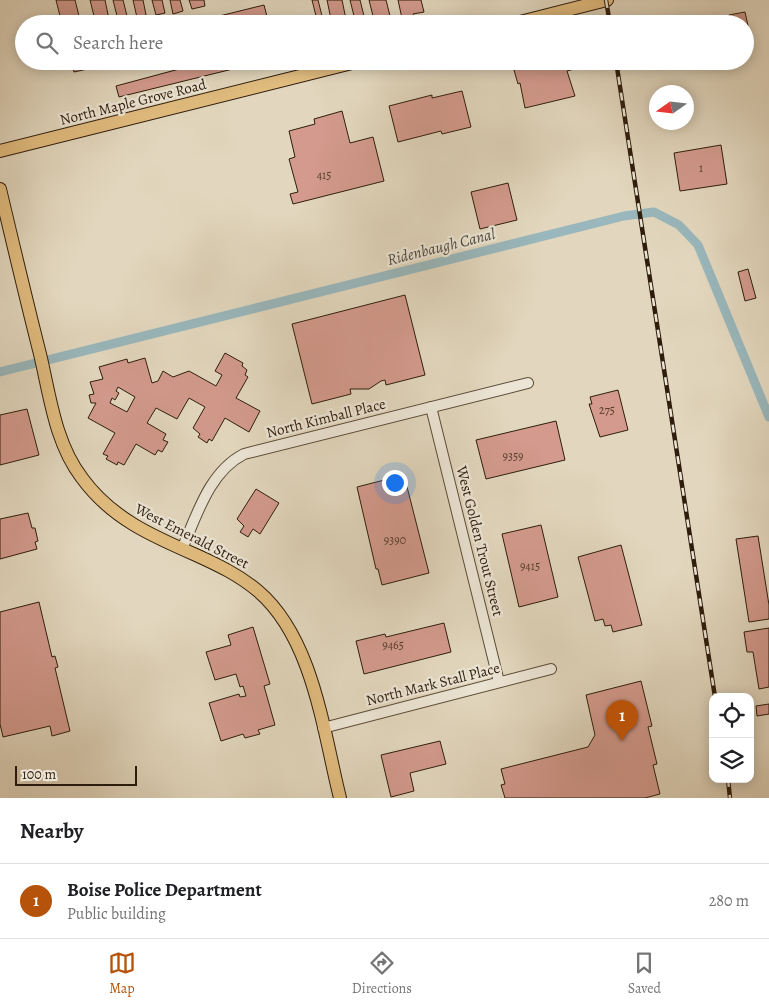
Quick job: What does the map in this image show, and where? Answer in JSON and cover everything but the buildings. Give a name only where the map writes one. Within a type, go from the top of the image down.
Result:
[{"type":"main road","points":[[548,15],[607,0]]},
{"type":"main road","name":"North Maple Grove Road","points":[[0,152],[324,70]]},
{"type":"main road","name":"West Emerald Street","points":[[0,189],[41,362],[58,430],[65,449],[81,477],[110,509],[132,525],[230,571],[272,605],[285,622],[305,660],[340,798]]},
{"type":"street","name":"North Kimball Place","points":[[182,549],[212,483],[231,460],[244,454],[528,383]]},
{"type":"street","name":"West Golden Trout Street","points":[[431,407],[499,682]]},
{"type":"street","name":"North Mark Stall Place","points":[[323,728],[551,669]]},
{"type":"waterway","name":"Ridenbaugh Canal","points":[[0,372],[624,216],[654,212],[679,225],[698,245],[769,417]]},
{"type":"railway","points":[[606,0],[608,15]]},
{"type":"railway","points":[[617,70],[714,693]]},
{"type":"railway","points":[[728,783],[730,798]]},
{"type":"place","name":"Boise Police Department","points":[[622,741]]}]
